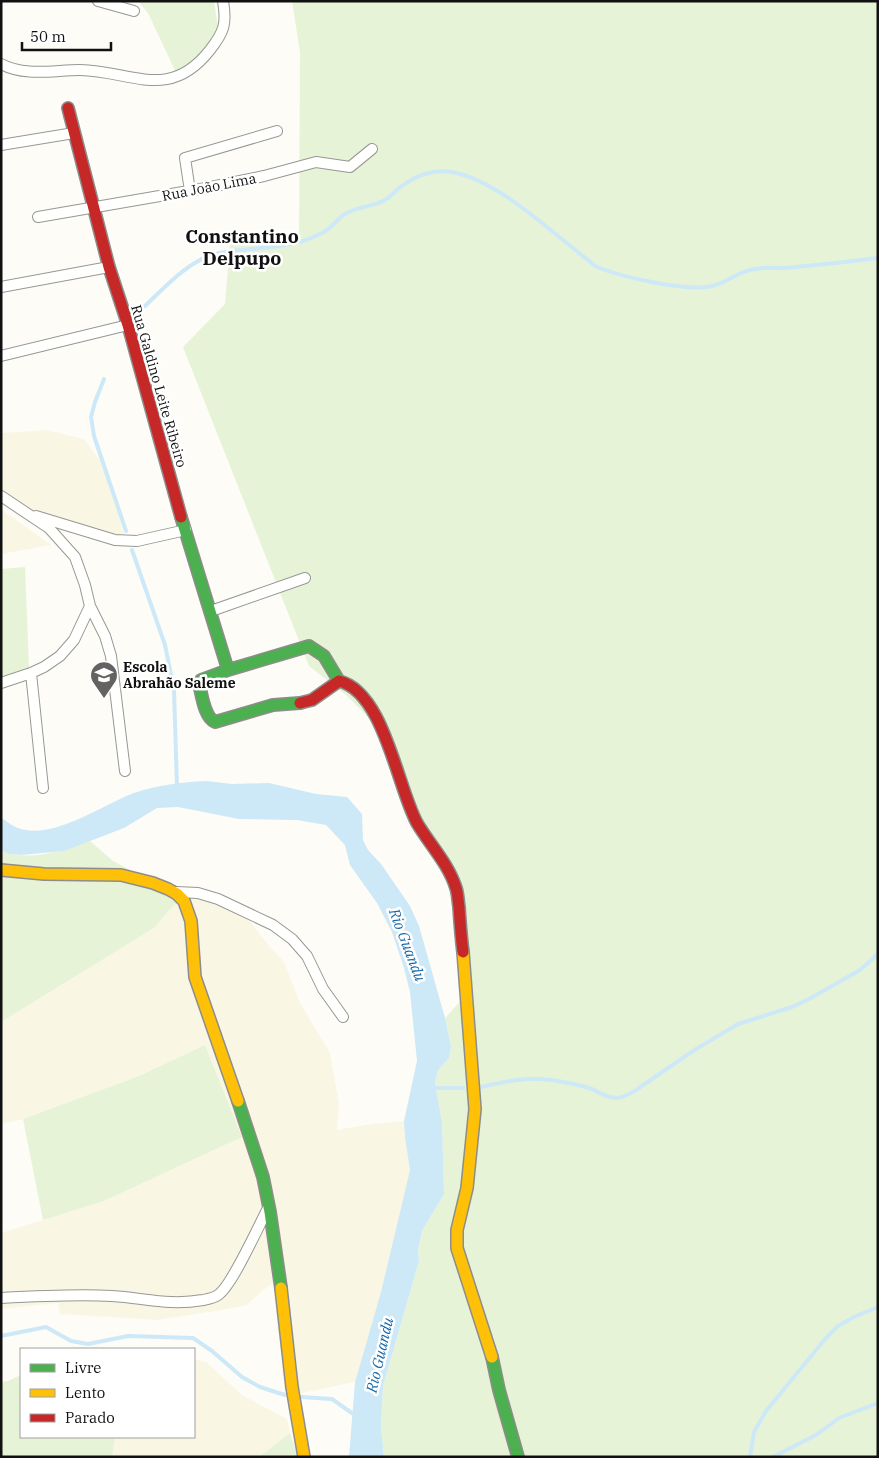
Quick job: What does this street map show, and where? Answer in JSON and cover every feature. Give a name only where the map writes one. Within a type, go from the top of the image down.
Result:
[{"type":"street","points":[[98,1],[134,11]]},
{"type":"street","points":[[1,64],[8,68],[28,72],[81,70],[100,71],[154,81],[173,78],[190,71],[202,61],[218,40],[225,26],[223,1]]},
{"type":"street","name":"Rua Galdino Leite Ribeiro","points":[[68,108],[109,266],[128,325],[171,483],[228,670]]},
{"type":"street","points":[[190,191],[185,158],[277,131]]},
{"type":"street","points":[[1,146],[74,133]]},
{"type":"street","name":"Rua João Lima","points":[[38,217],[190,191],[264,176],[316,162],[350,166],[372,149]]},
{"type":"street","points":[[1,286],[109,266]]},
{"type":"street","points":[[1,356],[128,325]]},
{"type":"street","points":[[1,496],[49,528],[75,557],[90,606],[105,636],[111,656],[126,771]]},
{"type":"street","points":[[28,514],[115,540],[137,541],[186,530]]},
{"type":"street","points":[[211,611],[305,578]]},
{"type":"street","points":[[1,683],[31,673],[48,664],[68,649],[80,630],[90,606]]},
{"type":"street","points":[[339,681],[331,664],[324,655],[316,648],[309,646],[228,670],[201,680],[199,683],[208,716],[214,722],[273,705],[312,700],[339,681],[352,686],[370,706],[385,736],[411,810],[418,824],[442,858],[457,890],[475,1108],[467,1188],[458,1225],[457,1248],[485,1333],[518,1457]]},
{"type":"street","points":[[31,673],[43,788]]},
{"type":"street","points":[[1,870],[114,874],[143,880],[176,892],[198,893],[249,912],[273,925],[292,939],[307,956],[323,989],[343,1017]]},
{"type":"street","points":[[176,892],[187,906],[194,975],[257,1154],[269,1206],[285,1316],[292,1384],[304,1457]]},
{"type":"street","points":[[1,1298],[66,1295],[113,1296],[163,1303],[212,1298],[219,1295],[231,1281],[269,1206]]},
{"type":"shaded area","points":[[47,430],[84,439],[107,470],[126,543],[39,518],[1,495],[1,433]]},
{"type":"shaded area","points":[[1,509],[51,545],[1,554]]},
{"type":"shaded area","points":[[191,892],[234,901],[284,962],[300,1003],[330,1053],[339,1104],[337,1130],[404,1121],[410,1170],[381,1292],[355,1382],[297,1394],[285,1394],[273,1283],[247,1305],[156,1320],[60,1314],[58,1303],[1,1309],[1,1233],[104,1201],[242,1137],[205,1045],[139,1076],[23,1119],[1,1124],[1,1022],[154,928],[173,906]]},
{"type":"shaded area","points":[[195,1359],[206,1362],[242,1395],[287,1419],[290,1433],[259,1457],[112,1457],[115,1438],[195,1438]]},
{"type":"green space","points":[[138,1],[214,1],[219,34],[180,81],[148,13]]},
{"type":"green space","points":[[292,1],[878,1],[878,1457],[384,1457],[381,1427],[383,1386],[419,1261],[418,1250],[422,1231],[444,1194],[442,1122],[435,1083],[438,1070],[449,1058],[451,1046],[445,1018],[466,995],[455,881],[418,820],[389,750],[369,718],[346,695],[309,666],[183,347],[225,304],[230,245],[299,234],[300,52]]},
{"type":"green space","points":[[25,567],[29,668],[1,678],[1,569]]},
{"type":"green space","points":[[90,841],[113,861],[136,873],[191,892],[173,906],[154,928],[1,1022],[1,851],[23,855],[46,854]]},
{"type":"green space","points":[[205,1045],[242,1137],[104,1201],[43,1220],[23,1119],[139,1076]]},
{"type":"green space","points":[[20,1375],[20,1438],[115,1438],[112,1457],[1,1457],[1,1382]]},
{"type":"green space","points":[[290,1433],[298,1457],[259,1457]]},
{"type":"water","name":"Rio Guandu","points":[[206,781],[232,784],[269,783],[316,794],[347,797],[362,814],[363,840],[368,850],[381,864],[410,906],[419,926],[445,1018],[451,1046],[449,1058],[438,1070],[435,1083],[442,1122],[444,1194],[422,1231],[418,1250],[419,1261],[383,1386],[381,1427],[384,1457],[349,1457],[355,1382],[381,1292],[410,1170],[404,1121],[417,1061],[410,992],[392,932],[377,903],[350,865],[345,845],[326,825],[297,820],[239,819],[178,807],[157,808],[124,828],[64,851],[21,855],[1,851],[1,818],[18,828],[31,831],[46,830],[77,820],[121,798],[143,790],[170,784]]},
{"type":"waterway","points":[[145,306],[179,274],[208,256],[296,243],[309,239],[331,227],[350,211],[387,199],[411,180],[424,174],[444,171],[471,177],[490,186],[528,212],[597,267],[654,282],[687,287],[713,286],[749,270],[878,258]]},
{"type":"waterway","points":[[104,379],[91,417],[94,436],[126,531]]},
{"type":"waterway","points":[[132,550],[165,645],[174,690],[177,787]]},
{"type":"waterway","points":[[481,1087],[502,1082],[539,1079],[583,1086],[611,1097],[623,1097],[738,1024],[792,1007],[809,999],[860,970],[878,954]]},
{"type":"waterway","points":[[433,1088],[463,1088]]},
{"type":"waterway","points":[[750,1457],[754,1432],[766,1411],[826,1338],[838,1326],[878,1307]]},
{"type":"waterway","points":[[1,1336],[46,1327],[71,1341],[88,1344],[128,1336],[193,1338],[212,1351],[242,1377],[260,1387],[285,1395]]},
{"type":"waterway","points":[[301,1397],[332,1399],[356,1416]]},
{"type":"waterway","points":[[773,1457],[816,1435],[839,1418],[878,1403]]},
{"type":"traffic: fast","points":[[181,517],[228,670]]},
{"type":"traffic: fast","points":[[300,703],[273,705],[215,722],[208,716],[199,684],[201,680],[228,670],[309,646],[324,656],[339,681]]},
{"type":"traffic: fast","points":[[238,1101],[263,1177],[281,1288]]},
{"type":"traffic: fast","points":[[492,1357],[499,1390],[518,1457]]},
{"type":"traffic: slow","points":[[1,870],[44,874],[121,875],[153,883],[177,894],[184,901],[191,921],[195,977],[238,1101]]},
{"type":"traffic: slow","points":[[463,952],[475,1109],[467,1188],[457,1230],[457,1248],[492,1357]]},
{"type":"traffic: slow","points":[[281,1288],[292,1387],[304,1457]]},
{"type":"traffic: jam","points":[[68,108],[109,267],[128,325],[181,517]]},
{"type":"traffic: jam","points":[[300,703],[312,700],[339,681],[354,689],[367,703],[378,721],[387,742],[417,823],[444,862],[453,879],[458,895],[463,952]]},
{"type":"place","name":"Escola Abrahão Saleme","points":[[104,699]]},
{"type":"district","name":"Constantino Delpupo","points":[[242,247]]}]
